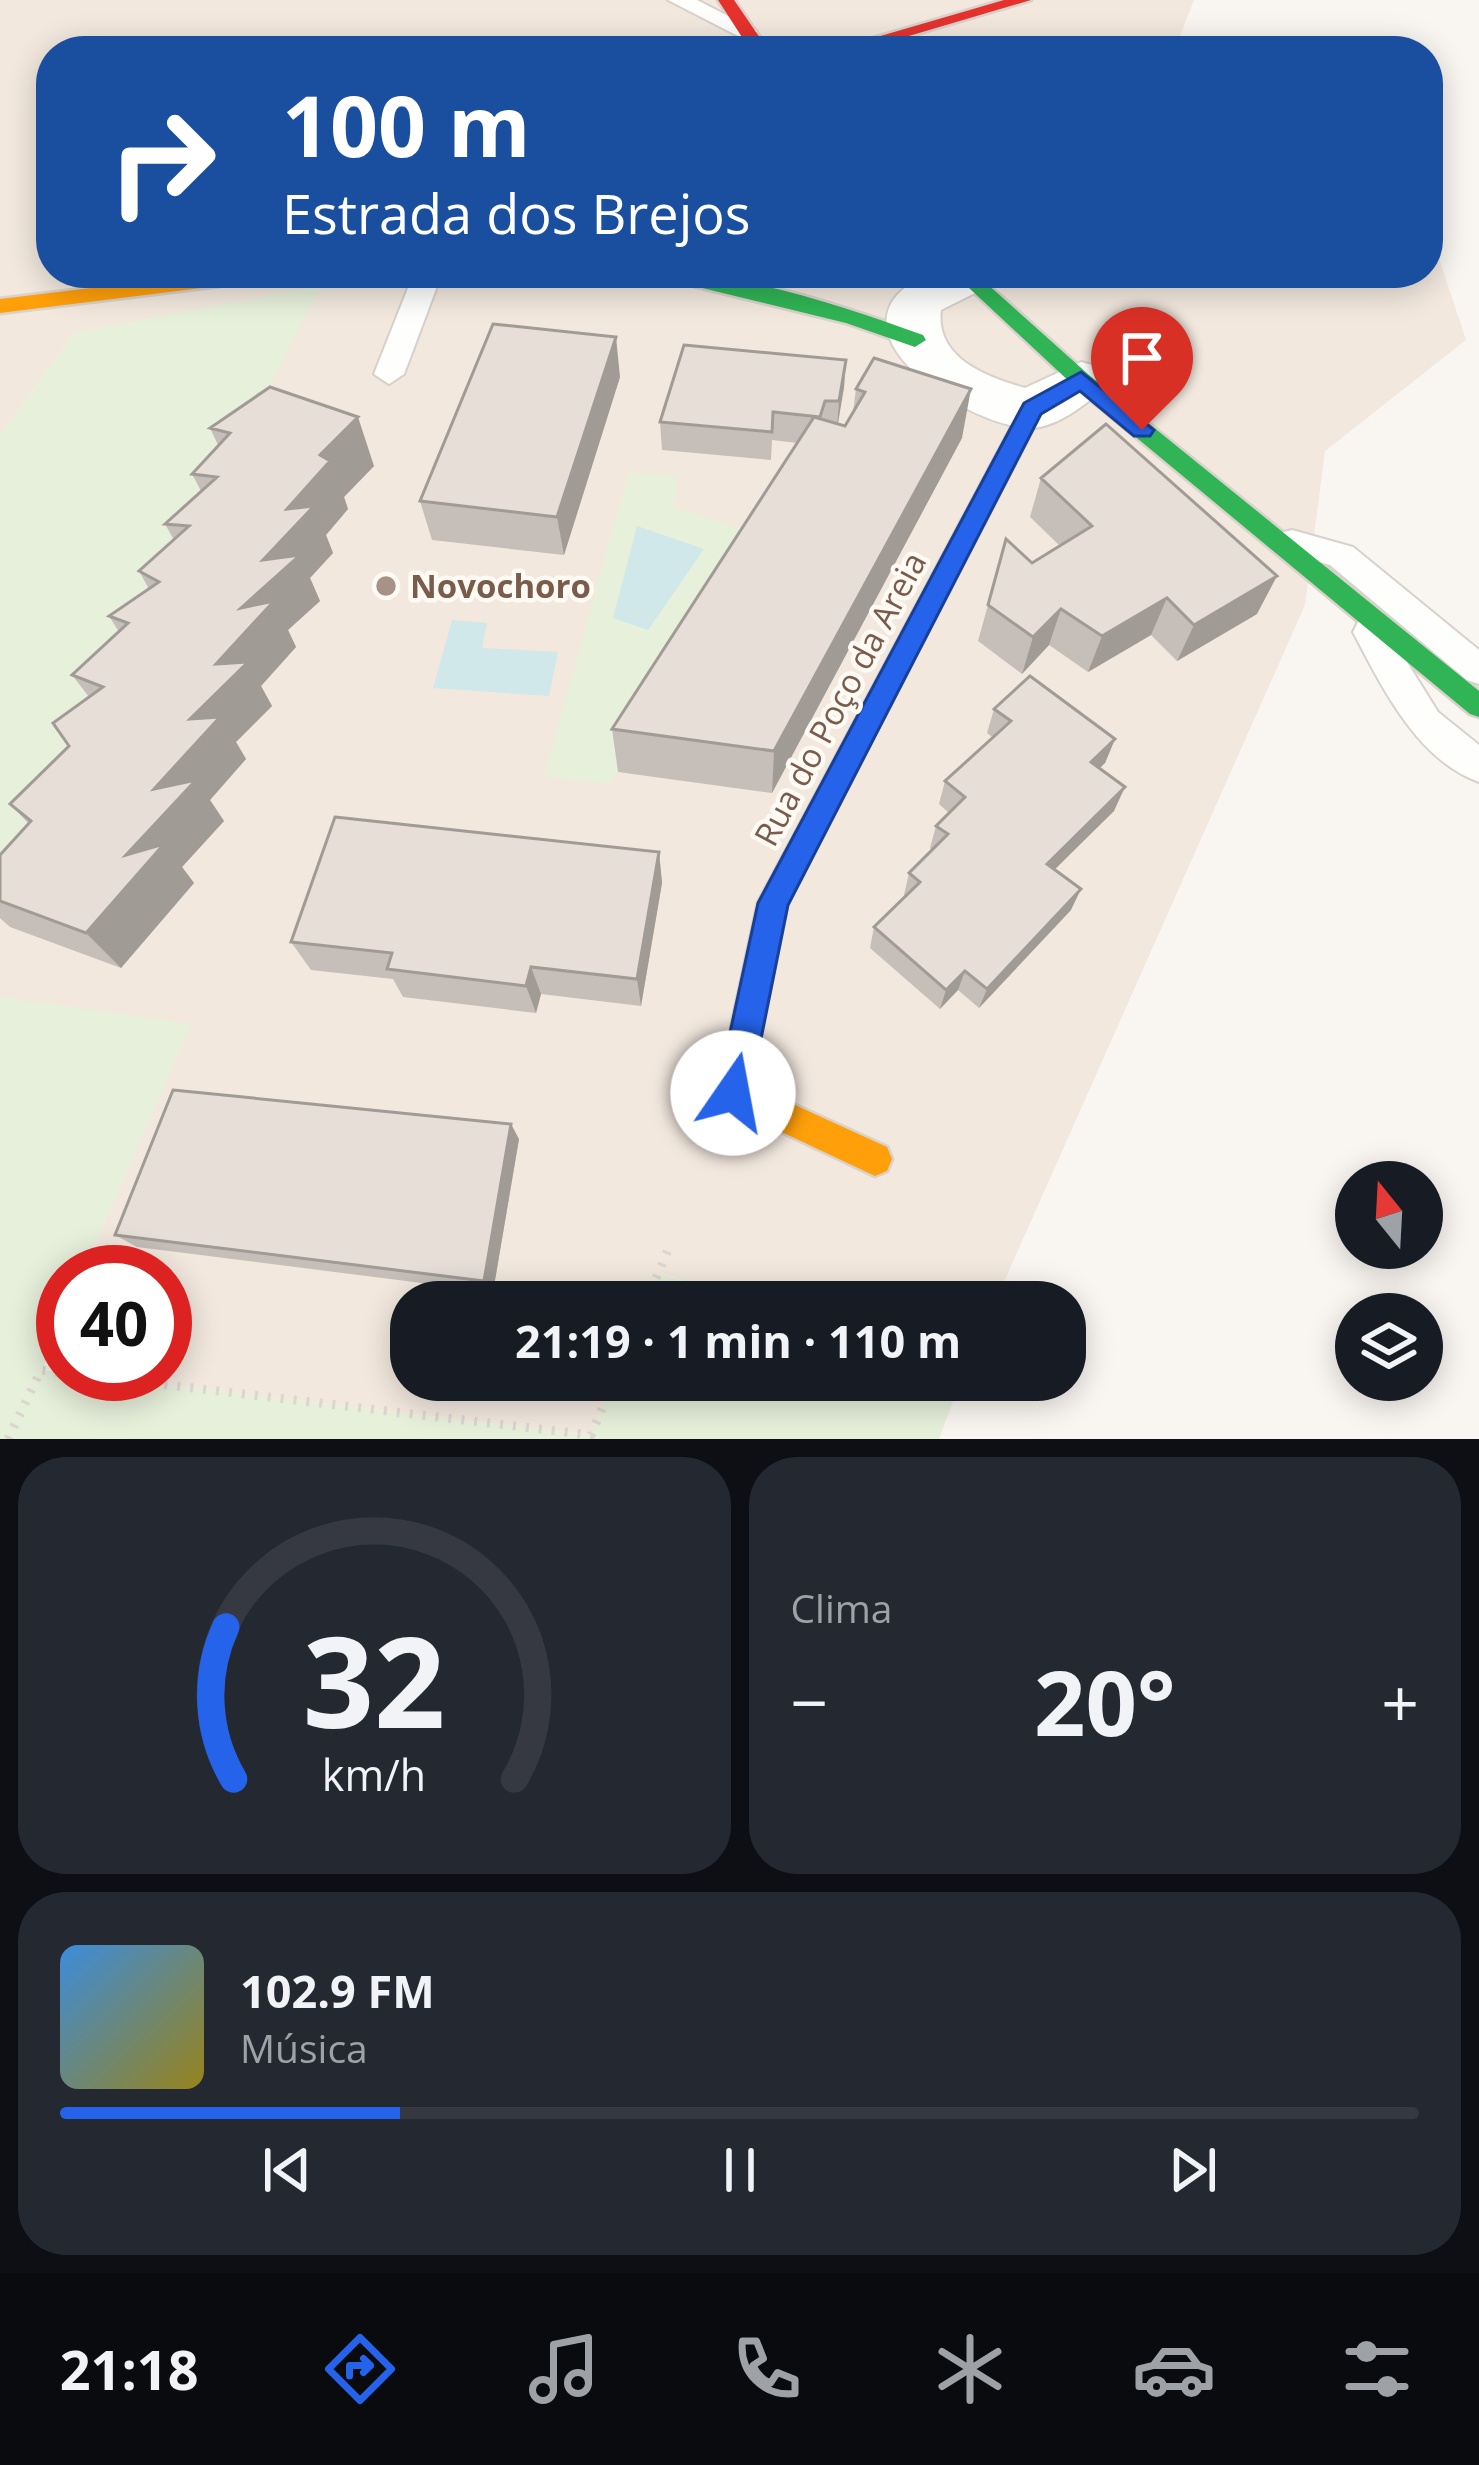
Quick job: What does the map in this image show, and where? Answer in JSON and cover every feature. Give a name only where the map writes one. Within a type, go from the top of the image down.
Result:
[{"type":"street","points":[[726,0],[750,36]]},
{"type":"street","points":[[892,36],[1023,0]]},
{"type":"street","points":[[0,305],[145,288]]},
{"type":"street","points":[[731,288],[852,317],[915,340],[943,373],[1002,401],[1032,409],[1081,380]]},
{"type":"street","points":[[915,340],[913,315],[922,298],[941,288]]},
{"type":"street","points":[[979,288],[1081,380],[1479,706]]},
{"type":"street","name":"Rua do Poço da Areia","points":[[875,1160],[733,1093],[773,903],[1032,409]]},
{"type":"lane","points":[[679,0],[744,36]]},
{"type":"lane","points":[[389,374],[422,288]]},
{"type":"lane","points":[[1271,537],[1341,556],[1479,670]]},
{"type":"lane","points":[[1353,603],[1425,723],[1479,766]]},
{"type":"path","points":[[655,1281],[668,1250]]},
{"type":"path","points":[[8,1439],[36,1380]]},
{"type":"path","points":[[192,1388],[591,1435],[605,1401]]},
{"type":"shaded area","points":[[0,0],[1194,0],[1180,36],[36,36],[36,288],[315,288],[74,333],[0,436]]},
{"type":"shaded area","points":[[1443,270],[1466,340],[1325,451],[1305,605],[1004,1281],[684,1281],[661,1273],[657,1281],[390,1281],[390,1401],[605,1401],[591,1435],[192,1388],[192,1245],[95,1245],[190,1025],[0,1003],[0,896],[319,288],[1443,288]]},
{"type":"green space","points":[[320,288],[0,914],[0,436],[74,333]]},
{"type":"green space","points":[[629,472],[676,476],[675,507],[766,537],[610,784],[544,776]]},
{"type":"green space","points":[[0,997],[191,1024],[95,1245],[36,1245],[36,1401],[192,1401],[192,1388],[590,1435],[605,1401],[953,1401],[939,1439],[0,1439]]},
{"type":"green space","points":[[660,1273],[683,1281],[657,1281]]},
{"type":"water","points":[[637,526],[704,549],[648,630],[613,618]]},
{"type":"water","points":[[452,620],[487,623],[482,648],[558,652],[549,696],[433,688]]},
{"type":"building","points":[[493,324],[616,337],[557,517],[420,501]]},
{"type":"building","points":[[684,345],[846,360],[839,401],[825,401],[820,417],[773,412],[772,432],[660,422]]},
{"type":"building","points":[[874,358],[971,389],[774,751],[612,729],[814,417],[845,426],[865,392],[856,389]]},
{"type":"building","points":[[270,387],[358,417],[320,455],[330,461],[287,509],[314,506],[263,560],[300,555],[241,608],[274,601],[216,664],[248,662],[190,719],[220,717],[154,789],[196,780],[126,855],[164,844],[86,933],[0,901],[0,855],[31,821],[10,804],[69,746],[53,723],[103,687],[72,675],[128,623],[109,616],[159,582],[139,571],[189,526],[165,524],[217,477],[192,474],[230,433],[210,428]]},
{"type":"building","points":[[1106,424],[1277,576],[1194,625],[1167,598],[1102,636],[1061,609],[1033,637],[988,605],[1006,539],[1032,563],[1092,526],[1041,478]]},
{"type":"building","points":[[1030,676],[1115,739],[1091,762],[1125,787],[1047,864],[1081,889],[987,989],[965,971],[946,990],[874,927],[920,882],[909,873],[948,834],[936,826],[965,797],[945,781],[1011,721],[994,709]]},
{"type":"building","points":[[335,817],[659,852],[637,979],[531,967],[526,986],[387,969],[392,953],[291,942]]},
{"type":"building","points":[[173,1090],[511,1124],[484,1281],[115,1235]]},
{"type":"traffic: fast","points":[[731,288],[852,317],[915,340]]},
{"type":"traffic: fast","points":[[980,288],[1081,380],[1479,706]]},
{"type":"traffic: fast","points":[[881,697],[1032,409]]},
{"type":"traffic: slow","points":[[0,306],[146,288]]},
{"type":"traffic: slow","points":[[875,1159],[733,1093],[773,903],[881,697]]},
{"type":"traffic: jam","points":[[726,0],[750,36]]},
{"type":"traffic: jam","points":[[892,36],[1023,0]]},
{"type":"place","name":"Novochoro","points":[[386,586]]},
{"type":"route","points":[[733,1093],[773,903],[1032,409],[1081,380],[1142,430]]}]
